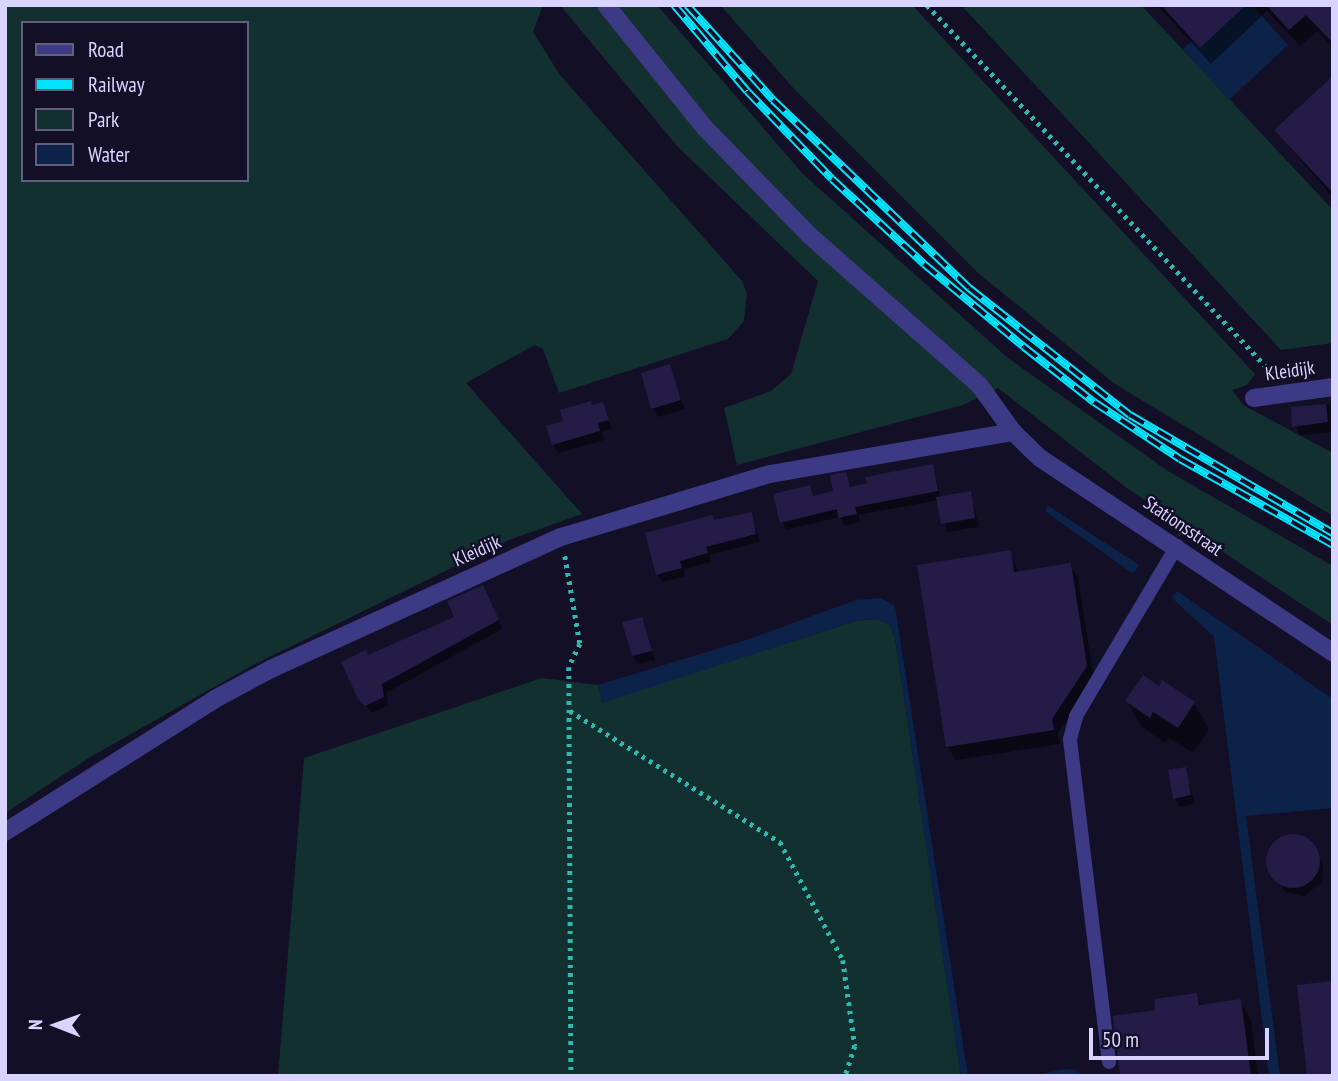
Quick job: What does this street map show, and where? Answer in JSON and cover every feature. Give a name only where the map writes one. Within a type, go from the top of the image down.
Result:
[{"type":"street","name":"Stationsstraat","points":[[606,5],[705,128],[809,235],[980,386],[1013,432],[1040,458],[1177,546],[1333,653]]},
{"type":"street","name":"Kleidijk","points":[[1254,398],[1289,391],[1333,387]]},
{"type":"street","name":"Kleidijk","points":[[5,832],[260,675],[561,537],[770,474],[1013,432]]},
{"type":"lane","points":[[1109,1062],[1070,739],[1076,716],[1177,546]]},
{"type":"path","points":[[927,5],[1289,391]]},
{"type":"path","points":[[561,537],[580,644],[569,667],[571,1076]]},
{"type":"path","points":[[569,710],[780,842],[843,960],[855,1046],[845,1076]]},
{"type":"green space","points":[[5,5],[543,5],[533,32],[560,75],[742,281],[747,294],[744,321],[728,339],[559,393],[543,349],[535,345],[466,383],[582,514],[509,540],[255,664],[92,756],[5,813]]},
{"type":"green space","points":[[560,5],[657,5],[803,174],[1008,358],[1168,471],[1333,566],[1333,625],[1128,489],[998,388],[963,405],[737,465],[724,408],[771,391],[791,374],[818,281],[678,147]]},
{"type":"green space","points":[[720,5],[912,5],[1255,374],[1247,385],[1232,390],[1243,405],[1333,453],[1333,516],[1115,384],[978,273],[795,90]]},
{"type":"green space","points":[[961,5],[1141,5],[1333,210],[1333,343],[1281,350]]},
{"type":"green space","points":[[876,619],[889,624],[895,638],[961,1076],[278,1076],[304,758],[542,678],[598,685],[602,702],[856,621]]},
{"type":"water","points":[[1231,5],[1252,5],[1288,45],[1229,100],[1183,49]]},
{"type":"water","points":[[1047,505],[1139,565],[1136,570],[1132,573],[1046,512]]},
{"type":"water","points":[[1177,591],[1333,699],[1333,808],[1246,816],[1280,1076],[1269,1076],[1214,637],[1172,598]]},
{"type":"water","points":[[881,598],[895,606],[968,1076],[960,1072],[895,638],[889,624],[876,619],[856,621],[602,703],[598,685],[746,640],[856,600]]},
{"type":"water","points":[[1074,1069],[1084,1076],[1033,1076],[1060,1070]]},
{"type":"building","points":[[1161,5],[1246,5],[1200,48]]},
{"type":"building","points":[[1266,5],[1333,5],[1333,43],[1306,15],[1289,30]]},
{"type":"building","points":[[1333,76],[1333,193],[1274,130]]},
{"type":"building","points":[[670,364],[681,400],[651,409],[641,373]]},
{"type":"building","points":[[591,401],[592,405],[603,402],[609,420],[598,423],[600,431],[552,445],[546,426],[563,421],[560,410]]},
{"type":"building","points":[[1326,404],[1328,422],[1292,427],[1291,407]]},
{"type":"building","points":[[933,464],[938,491],[855,507],[857,514],[838,518],[837,509],[780,523],[773,494],[810,485],[813,496],[833,491],[830,475],[846,472],[850,487],[867,483],[865,477]]},
{"type":"building","points":[[971,491],[975,518],[941,524],[936,497]]},
{"type":"building","points":[[752,512],[756,534],[706,547],[708,553],[680,561],[682,568],[656,575],[645,533],[712,515],[714,520]]},
{"type":"building","points":[[1011,550],[1014,572],[1071,563],[1087,666],[1052,719],[1054,730],[946,747],[917,565]]},
{"type":"building","points":[[483,585],[499,620],[382,684],[384,697],[365,706],[358,699],[341,662],[366,650],[368,655],[454,617],[447,601]]},
{"type":"building","points":[[642,617],[652,651],[632,656],[622,622]]},
{"type":"building","points":[[1143,675],[1159,686],[1162,680],[1195,702],[1178,728],[1153,712],[1150,718],[1125,701]]},
{"type":"building","points":[[1186,767],[1191,795],[1173,799],[1168,770]]},
{"type":"building","points":[[1293,834],[1312,842],[1320,861],[1312,880],[1293,888],[1274,880],[1266,861],[1274,842]]},
{"type":"building","points":[[1333,981],[1333,1076],[1307,1076],[1297,985]]},
{"type":"building","points":[[1197,993],[1199,1005],[1241,999],[1251,1076],[1120,1076],[1113,1016],[1155,1010],[1154,999]]},
{"type":"railway","points":[[674,5],[747,91],[832,179],[924,264],[1024,347],[1094,402],[1180,459],[1333,545]]},
{"type":"railway","points":[[687,5],[773,100],[969,288],[1130,415],[1333,533]]}]
